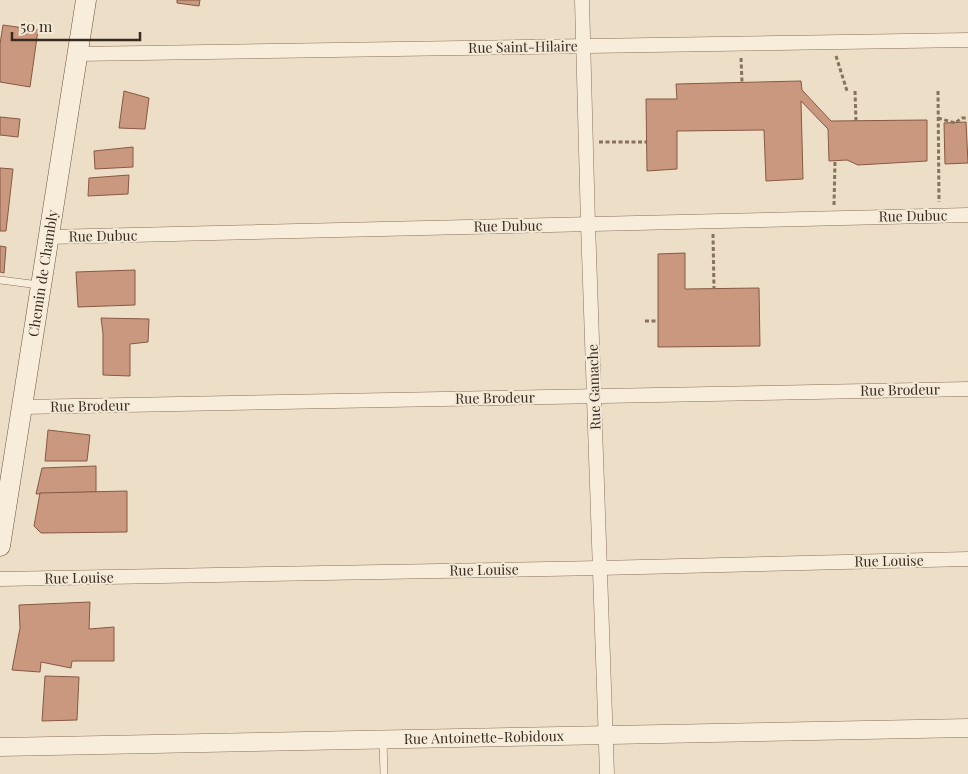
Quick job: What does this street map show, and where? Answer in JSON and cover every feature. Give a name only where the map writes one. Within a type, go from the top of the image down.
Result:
[{"type":"main road","name":"Chemin de Chambly","points":[[0,546],[5,482],[22,407],[86,0]]},
{"type":"street","name":"Rue Gamache","points":[[582,0],[607,774]]},
{"type":"street","name":"Rue Saint-Hilaire","points":[[78,54],[968,40]]},
{"type":"street","name":"Rue Dubuc","points":[[48,237],[968,215]]},
{"type":"street","name":"Rue Brodeur","points":[[22,407],[968,389]]},
{"type":"street","name":"Rue Louise","points":[[0,579],[968,559]]},
{"type":"street","name":"Rue Antoinette-Robidoux","points":[[0,747],[968,728]]},
{"type":"lane","points":[[0,280],[41,286]]},
{"type":"lane","points":[[383,740],[384,774]]},
{"type":"path","points":[[831,42],[847,91]]},
{"type":"path","points":[[741,43],[742,82]]},
{"type":"path","points":[[855,91],[856,121]]},
{"type":"path","points":[[938,91],[940,216]]},
{"type":"path","points":[[938,118],[955,122],[962,118],[968,118]]},
{"type":"path","points":[[586,142],[646,142]]},
{"type":"path","points":[[834,161],[834,218]]},
{"type":"path","points":[[712,221],[714,289]]},
{"type":"path","points":[[644,321],[658,321]]},
{"type":"building","points":[[177,0],[200,0],[199,6],[177,3]]},
{"type":"building","points":[[3,25],[38,30],[30,87],[0,82],[0,44]]},
{"type":"building","points":[[801,81],[802,90],[831,121],[927,120],[927,161],[858,165],[847,160],[829,161],[828,129],[801,101],[803,179],[766,181],[764,130],[677,131],[677,169],[647,171],[646,99],[677,99],[676,84]]},
{"type":"building","points":[[124,91],[149,98],[145,129],[119,128]]},
{"type":"building","points":[[0,117],[20,119],[18,137],[0,135]]},
{"type":"building","points":[[966,122],[968,163],[945,164],[944,123]]},
{"type":"building","points":[[133,147],[133,167],[95,169],[94,151]]},
{"type":"building","points":[[0,168],[13,169],[6,231],[0,231]]},
{"type":"building","points":[[129,175],[128,194],[88,196],[89,178]]},
{"type":"building","points":[[0,246],[6,247],[4,273],[0,272]]},
{"type":"building","points":[[685,253],[685,289],[759,288],[760,346],[658,347],[658,254]]},
{"type":"building","points":[[135,270],[135,305],[78,307],[76,272]]},
{"type":"building","points":[[101,318],[149,319],[148,342],[130,344],[130,376],[103,375]]},
{"type":"building","points":[[48,430],[90,435],[87,461],[45,461]]},
{"type":"building","points":[[96,466],[96,492],[36,494],[42,468]]},
{"type":"building","points":[[127,491],[127,532],[41,533],[34,526],[40,493]]},
{"type":"building","points":[[90,602],[89,629],[114,627],[114,661],[72,661],[71,668],[41,662],[40,672],[12,670],[20,628],[19,605]]},
{"type":"building","points":[[45,676],[79,677],[77,720],[42,721]]}]
